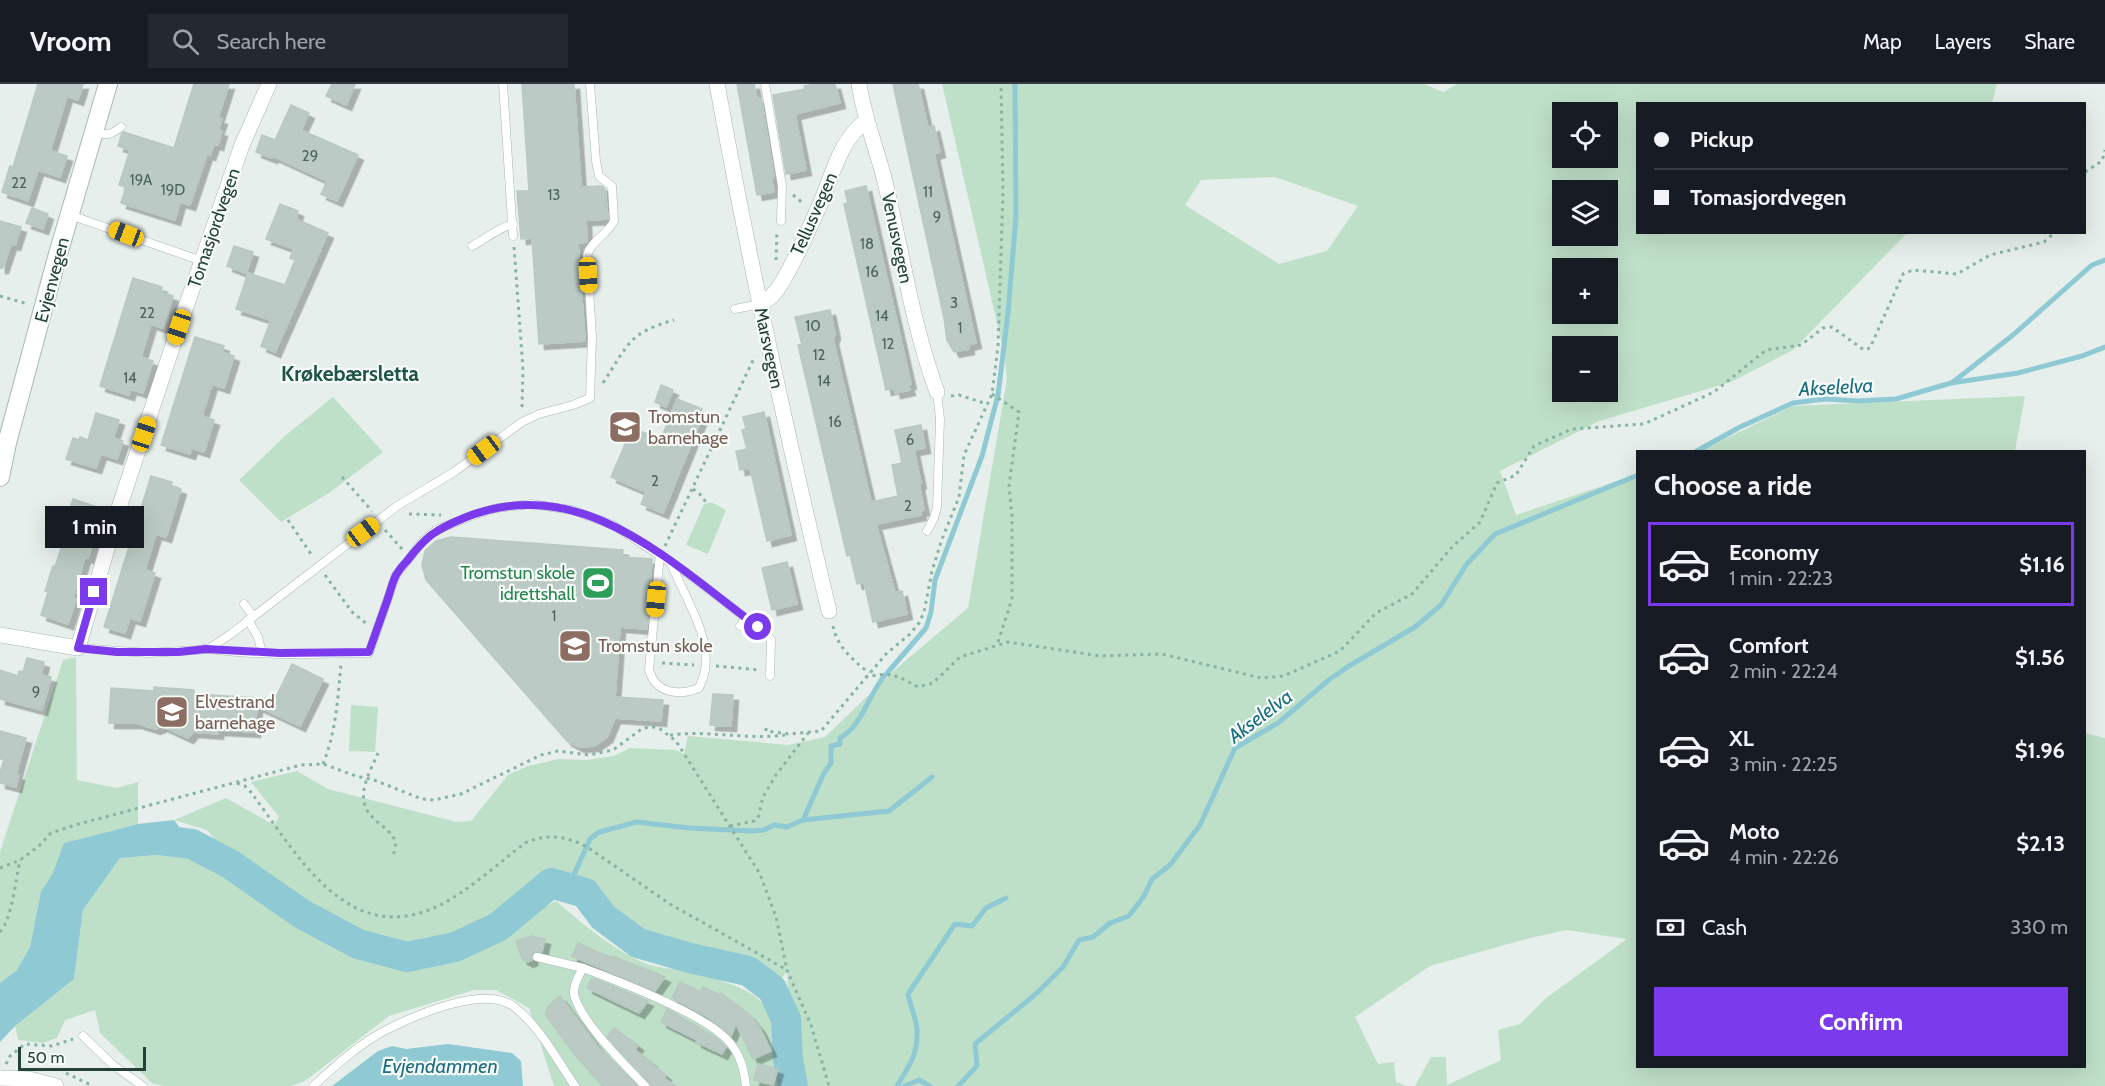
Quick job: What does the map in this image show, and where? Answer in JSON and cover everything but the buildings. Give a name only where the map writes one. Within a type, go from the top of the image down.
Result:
[{"type":"street","name":"Evjenvegen","points":[[0,477],[4,442],[108,84]]},
{"type":"street","name":"Tomasjordvegen","points":[[78,648],[118,511],[202,261],[242,145],[269,84]]},
{"type":"street","name":"Marsvegen","points":[[717,84],[741,220],[765,333],[829,611]]},
{"type":"street","name":"Venusvegen","points":[[859,84],[866,121],[885,183],[920,342],[937,394]]},
{"type":"street","name":"Tellusvegen","points":[[760,304],[769,300],[776,292],[802,246],[855,129],[866,121]]},
{"type":"street","points":[[0,634],[78,648]]},
{"type":"street","points":[[3,1078],[29,1079],[56,1086]]},
{"type":"lane","points":[[504,84],[513,236]]},
{"type":"lane","points":[[206,649],[221,642],[301,574],[319,566],[393,509],[454,472],[522,422],[539,414],[590,398],[592,337],[587,255],[590,247],[612,226],[614,221],[612,186],[599,176],[596,161],[590,84]]},
{"type":"lane","points":[[765,84],[782,186],[781,221]]},
{"type":"lane","points":[[94,132],[105,136],[113,134],[121,127]]},
{"type":"lane","points":[[70,215],[202,261]]},
{"type":"lane","points":[[472,246],[486,239],[500,227],[513,224]]},
{"type":"lane","points":[[735,309],[760,304]]},
{"type":"lane","points":[[927,531],[937,507],[940,438],[937,394]]},
{"type":"lane","points":[[78,648],[117,652],[206,649],[262,653],[369,652],[396,575],[423,541],[436,530],[496,508],[531,504],[572,510],[605,521],[671,561],[768,635],[771,640],[770,676]]},
{"type":"lane","points":[[660,554],[650,670],[652,680],[660,687],[680,693],[699,688],[705,666],[704,648],[699,628],[671,561]]},
{"type":"lane","points":[[244,604],[262,653]]},
{"type":"lane","points":[[740,626],[746,618]]},
{"type":"lane","points":[[537,957],[558,960],[582,968],[673,1006],[719,1032],[731,1043],[739,1057],[746,1086]]},
{"type":"lane","points":[[582,968],[574,986],[574,994],[578,1002],[590,1023],[645,1086]]},
{"type":"lane","points":[[313,1086],[346,1057],[385,1030],[457,1001],[496,999],[512,1006],[533,1025],[575,1086]]},
{"type":"lane","points":[[83,1036],[113,1065],[143,1086]]},
{"type":"path","points":[[670,735],[684,733],[752,737],[808,734],[821,731],[865,677],[919,623],[924,612],[932,571],[942,539],[959,497],[964,455],[992,394],[998,346],[1003,205],[1001,84]]},
{"type":"path","points":[[2086,171],[2102,161],[2105,150]]},
{"type":"path","points":[[782,186],[802,203],[821,202]]},
{"type":"path","points":[[776,292],[777,224],[781,221]]},
{"type":"path","points":[[865,677],[895,675],[918,687],[933,683],[960,657],[1008,642],[1100,656],[1162,654],[1261,678],[1283,676],[1340,651],[1376,613],[1412,594],[1454,546],[1480,522],[1497,483],[1516,474],[1534,446],[1572,429],[1644,424],[1714,392],[1766,350],[1801,345],[1823,328],[1832,327],[1864,350],[1870,348],[1904,274],[1913,270],[1957,274],[1990,255],[2044,242],[2053,234]]},
{"type":"path","points":[[513,236],[522,369],[522,422]]},
{"type":"path","points":[[0,296],[44,308]]},
{"type":"path","points":[[590,398],[604,382],[631,339],[645,329],[674,320]]},
{"type":"path","points":[[660,554],[693,489],[765,333]]},
{"type":"path","points":[[937,394],[959,395],[987,404]]},
{"type":"path","points":[[992,394],[1019,412],[1009,486],[1012,516],[1012,599],[997,645]]},
{"type":"path","points":[[342,477],[410,557]]},
{"type":"path","points":[[693,489],[708,504]]},
{"type":"path","points":[[393,509],[401,514],[442,515],[456,522]]},
{"type":"path","points":[[288,519],[352,612],[360,620],[377,629]]},
{"type":"path","points":[[829,611],[836,639],[852,659],[869,673]]},
{"type":"path","points":[[323,764],[331,746],[331,735],[338,712],[342,653]]},
{"type":"path","points":[[736,668],[737,661]]},
{"type":"path","points":[[650,662],[705,666]]},
{"type":"path","points":[[719,667],[757,670]]},
{"type":"path","points":[[0,868],[20,860],[39,846],[51,833],[150,804],[287,769],[323,764],[422,799],[446,798],[461,794],[541,755],[558,751],[589,755],[607,752],[621,745],[643,728],[654,727],[670,735],[676,741],[760,874],[776,917],[787,970],[811,1025],[829,1086]]},
{"type":"path","points":[[766,728],[766,731],[789,734]]},
{"type":"path","points":[[730,826],[758,818],[763,797],[808,734]]},
{"type":"path","points":[[378,753],[367,778],[364,805],[369,815],[393,837],[395,845],[393,856]]},
{"type":"path","points":[[237,783],[250,791],[317,881],[344,903],[374,916],[417,915],[435,908],[525,843],[550,835],[581,843],[670,904],[787,970]]},
{"type":"path","points":[[0,932],[4,928],[11,903],[20,860]]},
{"type":"path","points":[[3,1078],[10,1056],[25,1044],[52,1046],[83,1036]]},
{"type":"green space","points":[[942,84],[1424,84],[1443,92],[1457,84],[1997,84],[1992,102],[1636,102],[1636,234],[1906,234],[1793,350],[1731,382],[1599,421],[1500,471],[1516,515],[1636,475],[1636,1068],[2086,1068],[2086,733],[2105,738],[2105,1086],[1415,1086],[1431,1057],[1446,1057],[1447,1085],[1501,1060],[1498,1030],[1520,1024],[1546,998],[1627,939],[1567,930],[1430,966],[1355,1017],[1378,1064],[1394,1062],[1396,1082],[1407,1086],[801,1086],[801,1054],[796,1015],[788,992],[787,971],[775,989],[749,969],[639,941],[604,917],[586,891],[550,880],[497,923],[454,942],[409,954],[360,941],[304,913],[233,862],[207,830],[174,820],[226,798],[274,825],[279,817],[251,782],[297,771],[328,789],[457,822],[471,821],[508,775],[528,766],[559,759],[587,760],[614,756],[630,748],[676,750],[684,754],[688,736],[788,745],[825,737],[898,667],[968,608],[1007,379],[1004,353]],"holes":[[[1275,177],[1358,206],[1327,251],[1279,264],[1185,205],[1201,180]]]},
{"type":"green space","points":[[2025,396],[2015,450],[1702,450],[1793,406]]},
{"type":"green space","points":[[333,397],[383,452],[329,493],[281,522],[239,480],[286,435]]},
{"type":"green space","points":[[711,502],[726,510],[708,554],[686,545],[704,504]]},
{"type":"green space","points":[[76,657],[77,780],[117,788],[138,782],[138,824],[64,843],[52,875],[41,891],[30,947],[17,970],[0,983],[0,852],[63,660]]},
{"type":"green space","points":[[351,705],[378,707],[375,752],[349,751]]},
{"type":"green space","points":[[194,852],[337,939],[407,960],[481,940],[556,901],[599,936],[634,958],[652,966],[687,971],[716,979],[743,989],[756,997],[769,1012],[780,1038],[785,1086],[554,1086],[529,1008],[496,990],[474,990],[389,1016],[305,1081],[291,1086],[165,1086],[153,1084],[100,1033],[95,1010],[65,1020],[57,1038],[43,1043],[18,1040],[15,1026],[74,979],[83,910],[120,858]]},
{"type":"water","points":[[174,820],[192,844],[194,852],[120,858],[83,910],[74,979],[15,1026],[0,1042],[0,983],[17,970],[30,947],[41,891],[52,875],[64,843],[138,824]]},
{"type":"water","name":"Evjendammen","points":[[448,1044],[512,1053],[521,1061],[523,1086],[332,1086],[378,1051],[392,1046],[406,1049]]},
{"type":"waterway","points":[[888,672],[926,628],[931,612],[935,580],[982,456],[998,395],[1016,216],[1015,84]]},
{"type":"waterway","points":[[1953,382],[2013,335],[2092,265],[2105,260]]},
{"type":"waterway","name":"Akselelva","points":[[1699,450],[1740,427],[1793,403],[1825,399],[1858,401],[1896,399],[1951,383],[2018,373],[2082,356],[2105,347]]},
{"type":"waterway","name":"Akselelva","points":[[958,1086],[977,1066],[975,1044],[1037,993],[1063,967],[1079,940],[1093,937],[1110,923],[1129,916],[1144,896],[1152,879],[1170,865],[1200,825],[1235,748],[1278,723],[1349,666],[1415,627],[1441,605],[1466,565],[1495,534],[1636,476]]},
{"type":"waterway","points":[[803,820],[824,773],[831,763],[831,746],[840,744],[840,738],[860,718],[885,675]]},
{"type":"waterway","points":[[568,888],[590,839],[599,832],[637,822],[689,828],[752,831],[764,830],[774,825],[787,827],[803,820],[889,811],[932,777]]},
{"type":"waterway","points":[[152,839],[192,844],[230,864],[302,914],[358,944],[407,957],[455,947],[498,927],[551,883],[585,893],[603,917],[638,943],[748,971],[772,989],[786,1019],[788,1060],[793,1086]]},
{"type":"waterway","points":[[897,1086],[912,1060],[917,1039],[916,1022],[908,994],[955,924],[972,926],[986,908],[1006,898]]},
{"type":"waterway","name":"Akselelva","points":[[904,1086],[919,1080],[930,1086]]},
{"type":"place","name":"Tromstun barnehage","points":[[625,427]]},
{"type":"place","name":"Tromstun skole idrettshall","points":[[598,583]]},
{"type":"place","name":"Tromstun skole","points":[[575,646]]},
{"type":"place","name":"Elvestrand barnehage","points":[[172,712]]},
{"type":"district","name":"Krøkebærsletta","points":[[350,373]]},
{"type":"route","points":[[94,592],[82,627],[78,648],[117,652],[178,652],[206,649],[318,654],[369,652],[396,575],[423,541],[436,530],[476,514],[514,505],[542,504],[572,510],[613,525],[687,573],[758,627]]}]
